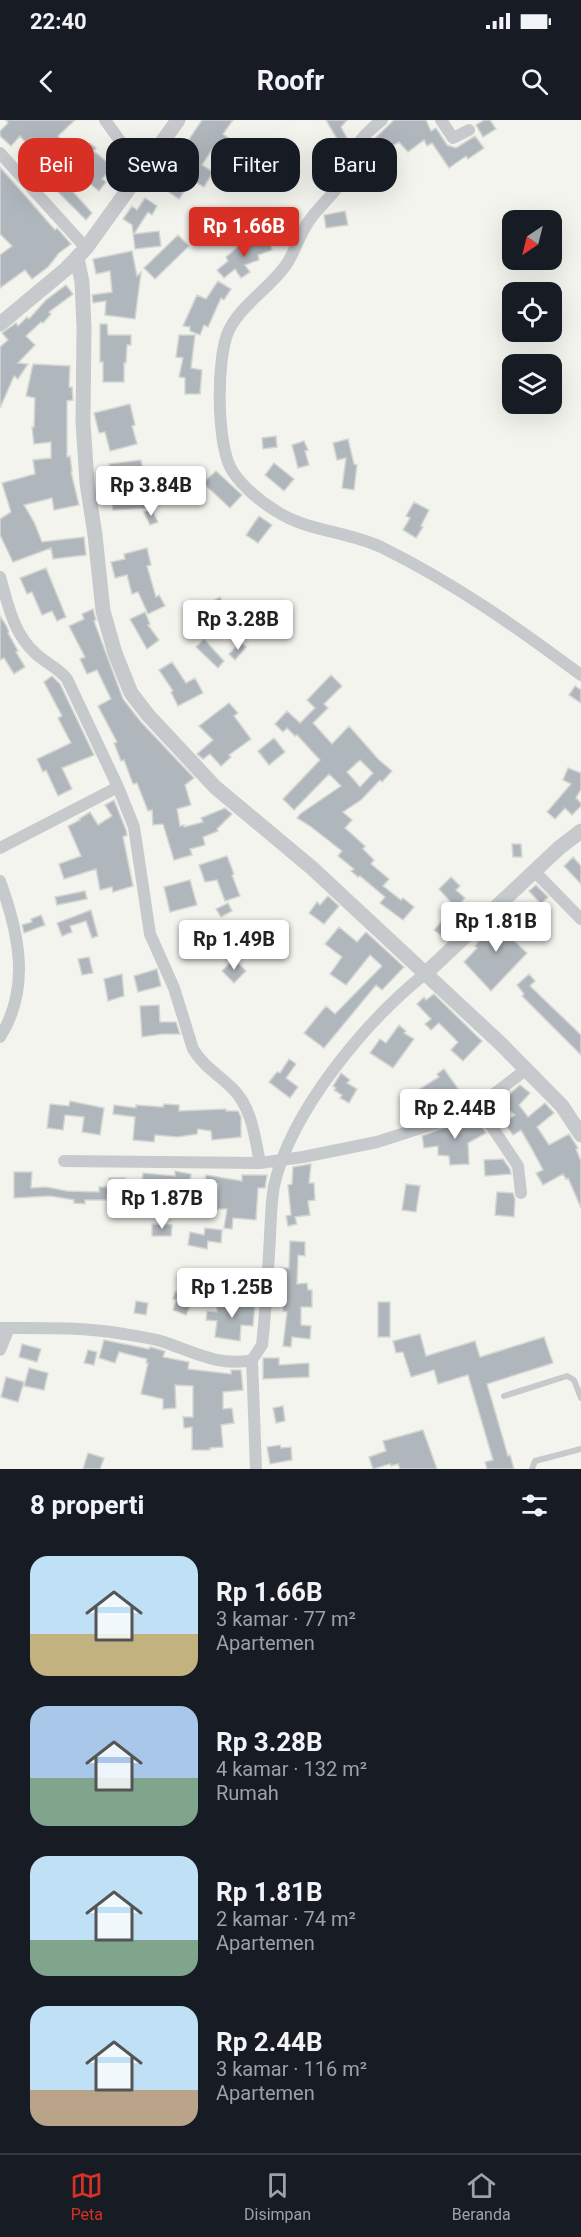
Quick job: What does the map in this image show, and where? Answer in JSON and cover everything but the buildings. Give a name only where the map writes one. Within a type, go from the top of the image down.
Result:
[{"type":"street","points":[[105,120],[118,138]]},
{"type":"street","points":[[165,138],[178,120]]},
{"type":"street","points":[[382,120],[369,130],[357,146],[344,179],[307,223],[287,264],[244,310],[229,331],[221,368],[221,409],[225,458],[242,483],[276,512],[302,524],[348,535],[381,547],[500,616],[581,675]]},
{"type":"street","points":[[441,120],[453,138],[469,130]]},
{"type":"street","points":[[0,153],[81,253],[84,327],[83,422],[87,483],[103,611],[115,653],[131,693],[148,715],[215,787],[294,852],[527,1069],[562,1106],[581,1136]]},
{"type":"street","points":[[0,324],[81,253],[125,192]]},
{"type":"street","points":[[0,577],[13,620],[22,638],[36,654],[57,668],[67,679],[91,726],[134,826],[150,934],[174,988],[193,1049],[198,1058],[233,1089],[244,1104],[260,1163]]},
{"type":"street","points":[[0,848],[118,787]]},
{"type":"street","points":[[256,1469],[252,1360],[262,1346],[273,1192],[282,1160],[316,1095],[332,1072],[394,1000],[581,831]]},
{"type":"street","points":[[535,872],[581,920]]},
{"type":"street","points":[[0,881],[8,902],[19,955],[20,984],[9,1021],[0,1037]]},
{"type":"street","points":[[64,1161],[260,1163],[282,1160],[402,1136],[449,1119],[478,1106],[527,1069]]},
{"type":"street","points":[[478,1106],[518,1166],[521,1193]]},
{"type":"street","points":[[0,1350],[4,1328],[65,1328],[124,1334],[161,1341],[206,1358],[230,1362],[252,1360]]},
{"type":"lane","points":[[504,1396],[567,1376],[574,1380],[581,1398]]},
{"type":"lane","points":[[532,1469],[535,1461],[581,1449]]}]
